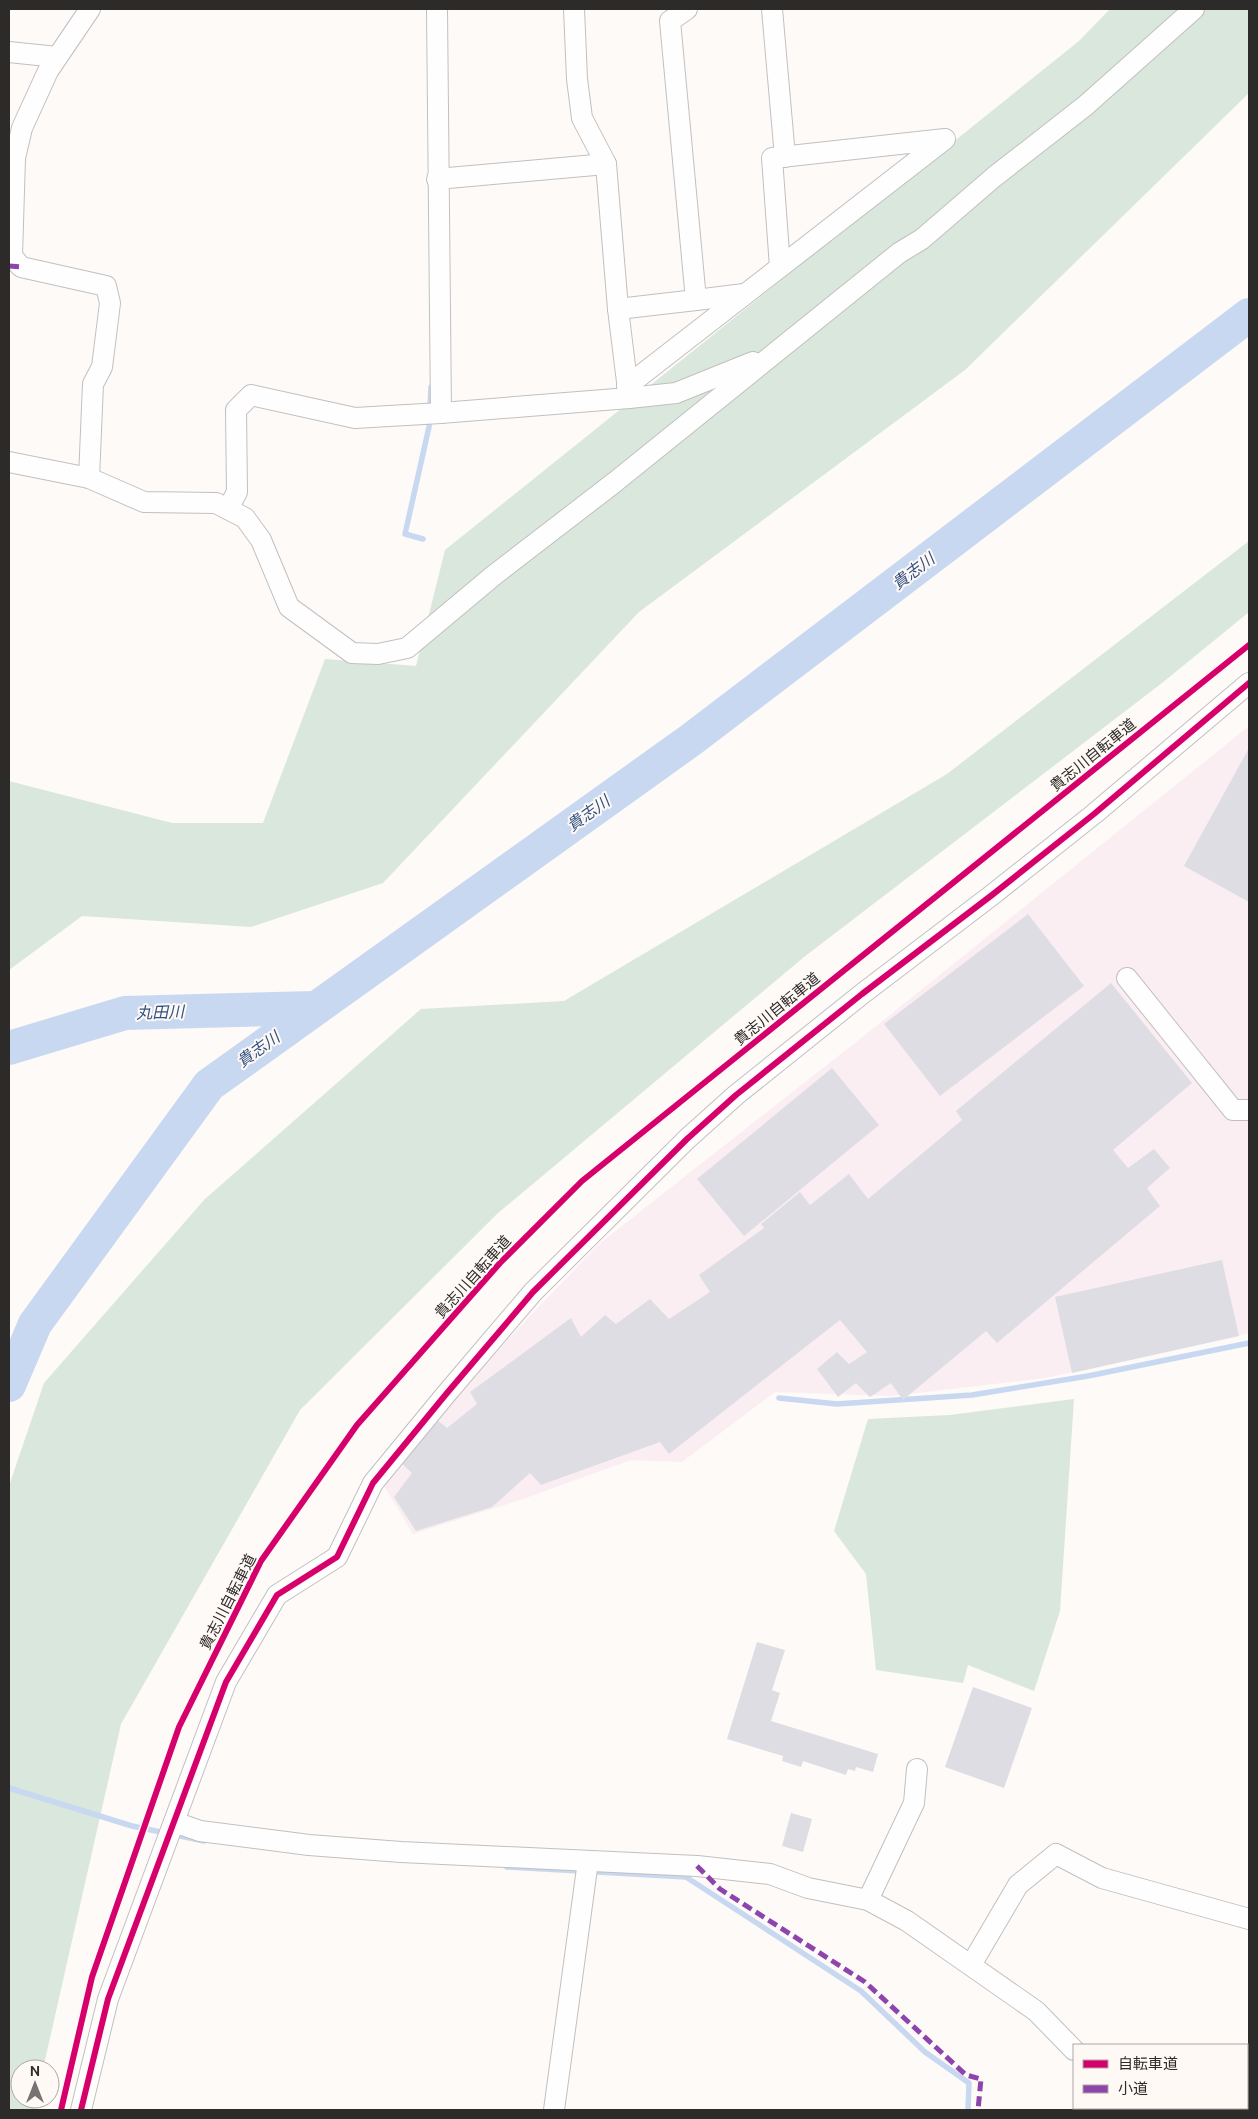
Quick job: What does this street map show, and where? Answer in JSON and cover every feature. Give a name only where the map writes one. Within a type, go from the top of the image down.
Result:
[{"type":"street","points":[[89,478],[93,384],[102,367],[110,303],[106,286],[21,267],[12,256],[14,158],[22,128],[48,71],[90,9]]},
{"type":"street","points":[[437,9],[440,413]]},
{"type":"street","points":[[574,9],[577,79],[582,118],[606,164],[618,309],[628,392]]},
{"type":"street","points":[[688,9],[670,21],[696,300]]},
{"type":"street","points":[[772,9],[785,157]]},
{"type":"street","points":[[9,462],[89,478],[144,502],[216,503],[245,518],[261,540],[289,607],[352,653],[378,654],[407,648],[493,576],[615,482],[898,253],[922,239],[994,177],[1086,106],[1194,9]]},
{"type":"street","points":[[9,52],[57,57]]},
{"type":"street","points":[[628,392],[746,294],[945,139],[772,158],[780,267]]},
{"type":"street","points":[[437,179],[606,164]]},
{"type":"street","points":[[618,309],[746,294]]},
{"type":"street","points":[[228,509],[237,492],[236,410],[251,395],[355,418],[440,413],[628,392],[676,393],[752,362],[766,359]]},
{"type":"street","points":[[81,2110],[108,1999],[226,1682],[277,1595],[337,1557],[373,1483],[533,1292],[687,1139],[736,1095],[862,994],[1094,814],[1249,683]]},
{"type":"street","points":[[1127,978],[1233,1110],[1249,1110]]},
{"type":"street","points":[[868,1900],[914,1803],[917,1769]]},
{"type":"street","points":[[174,1822],[200,1831],[309,1845],[697,1866],[770,1874],[808,1888],[868,1900],[907,1921],[1036,2011],[1073,2049]]},
{"type":"street","points":[[971,1965],[1018,1885],[1056,1854],[1102,1878],[1249,1919]]},
{"type":"street","points":[[554,2110],[588,1861]]},
{"type":"shaded area","points":[[1110,9],[1249,9],[1249,93],[965,370],[639,612],[383,883],[251,927],[82,916],[9,970],[9,781],[172,823],[263,823],[325,659],[416,666],[445,550],[1079,41]]},
{"type":"shaded area","points":[[1249,541],[1249,612],[1162,683],[804,957],[498,1213],[300,1410],[121,1724],[45,2059],[10,2059],[10,2109],[34,2110],[9,2110],[9,1486],[44,1383],[205,1199],[421,1009],[564,1001],[947,774]]},
{"type":"shaded area","points":[[1249,726],[1249,1333],[1046,1378],[891,1396],[775,1392],[682,1462],[631,1460],[517,1501],[413,1534],[384,1486],[395,1466],[439,1411],[599,1244],[865,1035]]},
{"type":"shaded area","points":[[1074,1399],[1060,1611],[1034,1691],[968,1665],[963,1683],[876,1670],[866,1574],[834,1531],[868,1419],[950,1415]]},
{"type":"building","points":[[1249,748],[1249,902],[1184,866]]},
{"type":"building","points":[[1028,914],[1084,986],[940,1096],[884,1024]]},
{"type":"building","points":[[1111,983],[1192,1083],[1113,1150],[1128,1168],[1154,1149],[1170,1168],[1147,1188],[1160,1206],[997,1343],[986,1331],[903,1400],[891,1383],[870,1397],[856,1383],[838,1397],[817,1369],[837,1352],[849,1364],[867,1352],[840,1320],[669,1454],[660,1442],[541,1485],[530,1473],[492,1507],[416,1531],[394,1497],[412,1473],[400,1462],[437,1420],[447,1428],[477,1404],[470,1392],[571,1318],[581,1337],[605,1315],[616,1324],[650,1299],[669,1319],[710,1292],[699,1275],[764,1228],[761,1224],[800,1192],[810,1205],[849,1174],[868,1199],[962,1120],[956,1111]]},
{"type":"building","points":[[832,1068],[879,1125],[744,1236],[697,1179]]},
{"type":"building","points":[[1222,1260],[1239,1336],[1072,1373],[1055,1297]]},
{"type":"building","points":[[757,1642],[785,1650],[772,1690],[780,1693],[771,1721],[878,1754],[873,1772],[856,1767],[855,1771],[848,1769],[846,1775],[803,1761],[801,1767],[782,1761],[783,1756],[727,1739]]},
{"type":"building","points":[[973,1687],[1032,1708],[1004,1788],[945,1767]]},
{"type":"building","points":[[791,1813],[812,1819],[803,1852],[782,1846]]},
{"type":"waterway","name":"貴志川","points":[[9,1385],[35,1324],[209,1085],[692,739],[1249,315]]},
{"type":"waterway","points":[[423,539],[405,534],[429,427],[431,387]]},
{"type":"waterway","name":"丸田川","points":[[9,1048],[125,1013],[315,1008]]},
{"type":"waterway","points":[[779,1398],[837,1404],[972,1395],[1088,1376],[1249,1343]]},
{"type":"waterway","points":[[9,1788],[132,1826],[204,1841]]},
{"type":"waterway","points":[[507,1867],[686,1877],[861,1991],[925,2052],[969,2083],[968,2110]]},
{"type":"marked path","points":[[9,266],[21,267]]},
{"type":"marked path","points":[[697,1866],[720,1889],[865,1982],[966,2075],[981,2079],[978,2110]]},
{"type":"cycle path","name":"貴志川自転車道","points":[[61,2110],[92,1977],[179,1727],[261,1561],[357,1425],[500,1263],[582,1181],[1249,645]]},
{"type":"cycle path","points":[[81,2110],[108,1999],[226,1682],[277,1595],[337,1557],[373,1483],[447,1393],[533,1292],[687,1139],[736,1095],[862,994],[1094,814],[1249,683]]}]
